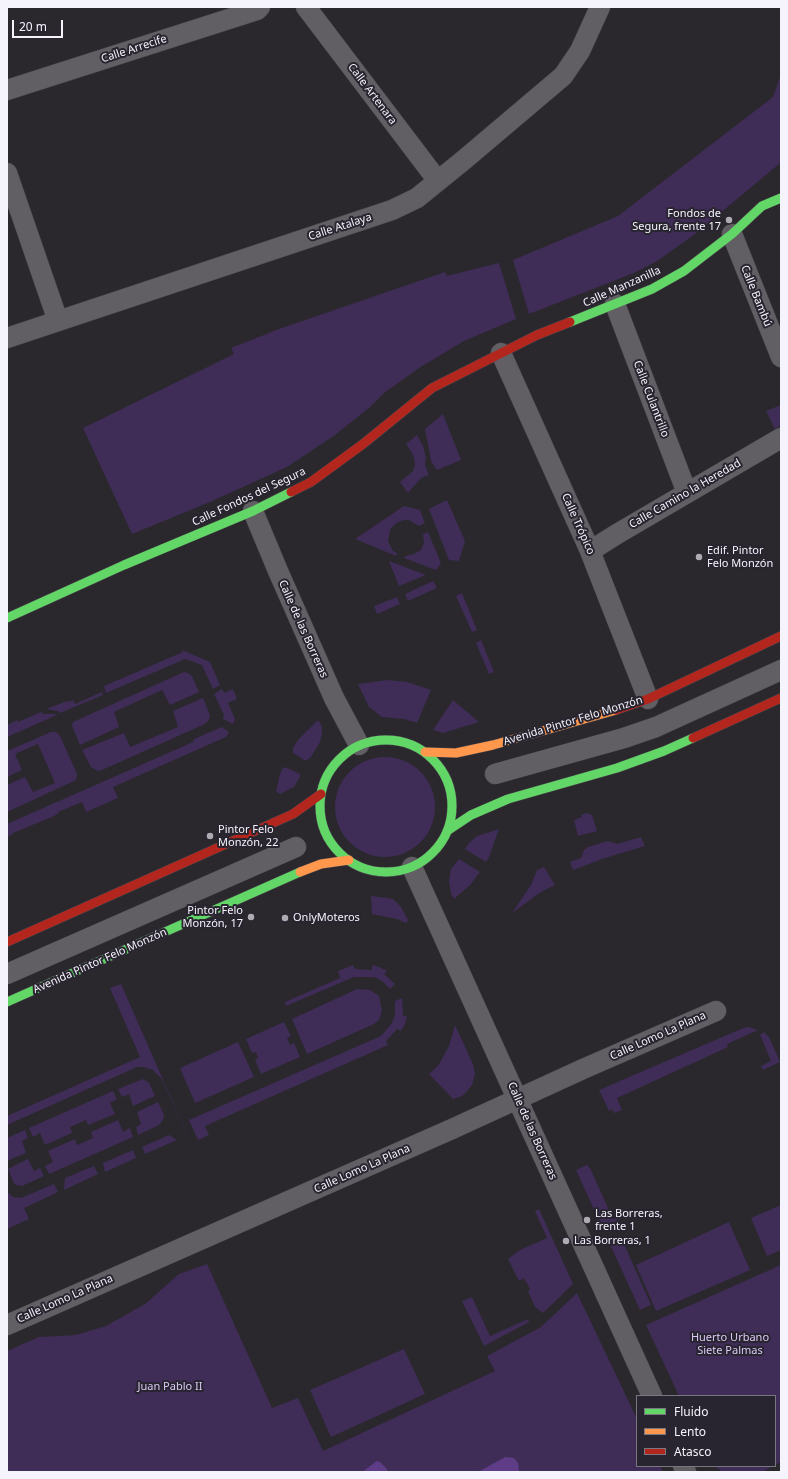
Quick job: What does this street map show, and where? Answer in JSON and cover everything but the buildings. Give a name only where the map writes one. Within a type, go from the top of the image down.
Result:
[{"type":"street","name":"Calle Arrecife","points":[[7,90],[257,10],[260,7]]},
{"type":"street","name":"Calle Artenara","points":[[306,7],[438,181]]},
{"type":"street","name":"Calle Atalaya","points":[[7,338],[392,210],[417,198],[563,76],[580,51],[600,7]]},
{"type":"street","points":[[7,173],[58,321]]},
{"type":"street","name":"Calle Manzanilla","points":[[501,352],[536,335],[652,289],[684,271],[732,234],[762,206],[781,198]]},
{"type":"street","name":"Calle Bambú","points":[[732,234],[781,357]]},
{"type":"street","name":"Calle Culantrillo","points":[[615,304],[686,493]]},
{"type":"street","name":"Calle Fondos del Segura","points":[[7,618],[124,565],[253,511],[311,482],[364,444],[432,388],[501,352]]},
{"type":"street","name":"Calle Trópico","points":[[501,352],[590,551],[648,699]]},
{"type":"street","name":"Calle Camino la Heredad","points":[[590,551],[781,438]]},
{"type":"street","name":"Calle de las Borreras","points":[[253,511],[334,698],[359,745]]},
{"type":"street","name":"Avenida Pintor Felo Monzón","points":[[425,752],[456,753],[494,745],[612,712],[648,699],[781,636]]},
{"type":"street","points":[[495,774],[624,738],[656,727],[781,670]]},
{"type":"street","points":[[447,831],[471,815],[508,799],[617,768],[651,756],[781,698]]},
{"type":"street","points":[[376,740],[393,740],[410,744],[425,752],[440,768],[450,788],[452,810],[447,831],[439,846],[427,858],[412,867],[390,872],[369,869],[349,860],[335,847],[325,831],[320,813],[321,794],[328,774],[341,757],[359,745],[376,740]]},
{"type":"street","points":[[7,942],[294,814],[321,794]]},
{"type":"street","points":[[7,974],[296,847]]},
{"type":"street","name":"Avenida Pintor Felo Monzón","points":[[7,1002],[293,875],[321,864],[349,860]]},
{"type":"street","name":"Calle de las Borreras","points":[[412,867],[652,1395]]},
{"type":"street","name":"Calle Lomo La Plana","points":[[7,1324],[716,1011]]},
{"type":"green space","points":[[781,74],[781,162],[779,164],[694,235],[657,261],[634,273],[529,314],[513,260],[618,216],[773,97]]},
{"type":"green space","points":[[499,263],[516,319],[464,341],[419,368],[384,393],[370,407],[335,435],[287,467],[210,502],[132,534],[83,428],[234,354],[231,348],[279,329],[445,272],[447,276]]},
{"type":"green space","points":[[781,405],[781,425],[775,429],[766,411]]},
{"type":"green space","points":[[443,414],[461,460],[437,470],[431,461],[425,429]]},
{"type":"green space","points":[[417,435],[423,446],[426,458],[425,465],[429,475],[421,478],[408,493],[400,482],[413,471],[415,465],[414,458],[406,444]]},
{"type":"green space","points":[[447,500],[465,541],[459,561],[449,560],[429,509]]},
{"type":"green space","points":[[404,506],[420,510],[425,523],[419,526],[409,520],[404,520],[393,526],[390,530],[388,541],[393,551],[397,553],[396,556],[355,539]]},
{"type":"green space","points":[[428,532],[441,563],[436,570],[404,558],[421,550],[424,543],[423,534]]},
{"type":"green space","points":[[389,561],[426,575],[399,586]]},
{"type":"green space","points":[[433,581],[437,588],[408,601],[405,594]]},
{"type":"green space","points":[[462,593],[477,630],[472,632],[456,596]]},
{"type":"green space","points":[[397,597],[400,604],[377,614],[374,606]]},
{"type":"green space","points":[[481,640],[494,672],[489,674],[476,643]]},
{"type":"green space","points":[[182,650],[210,662],[220,685],[213,689],[202,665],[185,659],[106,693],[104,686],[183,652]]},
{"type":"green space","points":[[184,672],[192,676],[199,692],[170,705],[162,690],[114,712],[119,727],[80,745],[72,726],[73,722]]},
{"type":"green space","points":[[387,680],[407,682],[431,690],[417,723],[404,719],[382,717],[369,707],[358,684]]},
{"type":"green space","points":[[222,689],[224,693],[233,689],[237,699],[228,703],[235,719],[233,724],[223,719],[224,715],[214,694]]},
{"type":"green space","points":[[102,692],[103,695],[60,713],[58,711],[46,709],[67,701],[73,700],[75,704]]},
{"type":"green space","points":[[203,698],[210,715],[209,720],[205,724],[102,770],[98,771],[91,767],[82,750],[124,733],[130,747],[178,727],[173,711]]},
{"type":"green space","points":[[453,700],[479,722],[443,733],[433,730]]},
{"type":"green space","points":[[41,712],[43,714],[57,715],[7,737],[7,725]]},
{"type":"green space","points":[[317,721],[319,721],[322,727],[320,742],[311,757],[304,760],[293,753],[293,748],[298,740]]},
{"type":"green space","points":[[222,727],[229,732],[226,737],[113,787],[118,798],[86,812],[82,802],[7,837],[7,824],[193,742],[194,739]]},
{"type":"green space","points":[[51,732],[56,732],[60,736],[77,774],[76,780],[7,812],[7,785],[25,777],[33,792],[55,783],[38,744],[15,754],[22,770],[7,777],[7,751]]},
{"type":"green space","points":[[385,757],[404,760],[421,771],[432,788],[435,807],[432,826],[421,843],[404,854],[385,857],[366,854],[349,843],[338,826],[335,807],[338,788],[349,771],[366,760]]},
{"type":"green space","points":[[285,767],[300,774],[300,777],[294,787],[280,794],[276,791],[280,774],[282,769]]},
{"type":"green space","points":[[587,813],[592,815],[597,831],[578,836],[574,820]]},
{"type":"green space","points":[[499,829],[486,862],[465,849],[477,836]]},
{"type":"green space","points":[[641,837],[645,846],[605,858],[573,870],[570,862],[581,858],[584,850],[588,847],[608,841],[617,844]]},
{"type":"green space","points":[[459,859],[480,872],[470,885],[454,899],[451,894],[449,881],[451,869]]},
{"type":"green space","points":[[544,867],[555,885],[541,892],[512,913],[531,885],[537,870]]},
{"type":"green space","points":[[371,896],[393,899],[401,907],[408,920],[407,922],[372,914]]},
{"type":"green space","points":[[353,965],[355,969],[372,970],[372,965],[379,967],[387,971],[384,974],[395,984],[390,989],[382,981],[374,977],[354,977],[286,1006],[285,1002],[340,978],[338,971]]},
{"type":"green space","points":[[121,984],[200,1164],[162,1079],[153,1070],[144,1067],[137,1067],[7,1125],[7,1116],[140,1057],[110,988]]},
{"type":"green space","points":[[357,989],[370,990],[379,996],[382,1011],[379,1020],[374,1024],[307,1054],[292,1019]]},
{"type":"green space","points":[[402,998],[403,1016],[407,1016],[405,1024],[401,1031],[397,1029],[386,1041],[388,1045],[205,1126],[209,1135],[198,1140],[189,1120],[381,1036],[392,1023],[395,1015],[395,1001]]},
{"type":"green space","points":[[284,1022],[291,1036],[287,1038],[290,1045],[294,1043],[300,1057],[261,1074],[255,1060],[258,1058],[256,1052],[252,1053],[246,1039]]},
{"type":"green space","points":[[455,1025],[473,1064],[475,1074],[472,1085],[468,1090],[462,1096],[453,1099],[429,1074],[438,1066],[449,1046]]},
{"type":"green space","points":[[748,1027],[758,1030],[727,1044],[728,1047],[617,1098],[622,1110],[614,1113],[612,1109],[609,1111],[599,1090]]},
{"type":"green space","points":[[764,1032],[769,1037],[780,1062],[763,1070],[761,1066],[771,1061],[760,1035]]},
{"type":"green space","points":[[238,1042],[254,1077],[195,1103],[180,1068]]},
{"type":"green space","points":[[143,1079],[149,1083],[155,1096],[133,1106],[129,1094],[122,1097],[118,1089]]},
{"type":"green space","points":[[113,1091],[117,1099],[110,1103],[115,1114],[88,1125],[86,1120],[70,1127],[72,1133],[45,1145],[40,1133],[33,1137],[29,1128]]},
{"type":"green space","points":[[158,1102],[164,1115],[163,1120],[159,1125],[138,1135],[136,1127],[141,1124],[137,1112]]},
{"type":"green space","points":[[118,1120],[123,1132],[130,1128],[133,1137],[49,1174],[45,1166],[53,1162],[48,1151],[75,1139],[77,1145],[93,1138],[91,1132]]},
{"type":"green space","points":[[25,1130],[28,1138],[22,1141],[26,1153],[7,1161],[7,1138]]},
{"type":"green space","points":[[169,1135],[177,1140],[145,1154],[142,1147]]},
{"type":"green space","points":[[133,1150],[136,1158],[105,1172],[103,1163]]},
{"type":"green space","points":[[28,1159],[34,1171],[40,1168],[44,1176],[22,1186],[16,1185],[8,1169]]},
{"type":"green space","points":[[587,1165],[590,1168],[613,1219],[620,1217],[620,1219],[602,1227],[576,1170]]},
{"type":"green space","points":[[94,1166],[98,1174],[64,1190],[65,1178]]},
{"type":"green space","points":[[54,1184],[58,1192],[24,1208],[29,1219],[7,1229],[7,1192],[13,1197],[21,1198]]},
{"type":"green space","points":[[781,1205],[781,1250],[767,1256],[751,1218]]},
{"type":"green space","points":[[539,1209],[573,1284],[543,1313],[535,1307],[528,1291],[530,1289],[524,1278],[519,1281],[508,1259],[520,1250],[547,1238],[535,1211]]},
{"type":"green space","points":[[729,1222],[750,1270],[656,1311],[636,1265]]},
{"type":"green space","points":[[621,1237],[651,1305],[640,1310],[609,1242]]},
{"type":"green space","name":"Juan Pablo II","points":[[207,1264],[272,1408],[298,1398],[323,1451],[495,1371],[487,1356],[541,1327],[577,1293],[636,1417],[636,1467],[660,1467],[663,1472],[7,1472],[7,1351],[39,1337],[76,1335],[106,1326],[145,1304],[179,1274]]},
{"type":"green space","name":"Huerto Urbano Siete Palmas","points":[[781,1265],[781,1462],[776,1464],[776,1395],[679,1395],[646,1325]]},
{"type":"green space","points":[[472,1297],[490,1336],[528,1319],[529,1322],[484,1346],[462,1301]]},
{"type":"green space","points":[[404,1349],[425,1394],[331,1437],[310,1390]]},
{"type":"green space","points":[[716,1467],[771,1467],[762,1472],[723,1472]]},
{"type":"shaded area","points":[[505,1457],[514,1458],[518,1463],[519,1472],[478,1472]]},
{"type":"shaded area","points":[[377,1461],[387,1469],[387,1472],[362,1472]]},
{"type":"traffic: fast","points":[[570,322],[652,289],[684,271],[732,234],[762,206],[781,198]]},
{"type":"traffic: fast","points":[[7,618],[124,565],[253,511],[291,492]]},
{"type":"traffic: fast","points":[[447,831],[471,815],[508,799],[617,768],[664,751],[693,738]]},
{"type":"traffic: fast","points":[[386,740],[411,745],[428,755],[437,764],[447,781],[452,806],[447,831],[437,848],[428,857],[411,867],[386,872],[361,867],[344,857],[335,848],[325,831],[320,806],[325,781],[335,764],[344,755],[361,745],[386,740]]},
{"type":"traffic: fast","points":[[7,1002],[300,872]]},
{"type":"traffic: slow","points":[[425,752],[456,753],[493,745],[616,710]]},
{"type":"traffic: slow","points":[[300,872],[321,864],[349,860]]},
{"type":"traffic: jam","points":[[291,492],[311,482],[363,444],[432,388],[537,335],[570,322]]},
{"type":"traffic: jam","points":[[616,710],[648,699],[781,636]]},
{"type":"traffic: jam","points":[[693,738],[781,698]]},
{"type":"traffic: jam","points":[[7,942],[293,814],[321,794]]},
{"type":"place","name":"Fondos de Segura, frente 17","points":[[729,220]]},
{"type":"place","name":"Edif. Pintor Felo Monzón","points":[[699,557]]},
{"type":"place","name":"Pintor Felo Monzón, 22","points":[[210,836]]},
{"type":"place","name":"Pintor Felo Monzón, 17","points":[[251,917]]},
{"type":"place","name":"OnlyMoteros","points":[[285,918]]},
{"type":"place","name":"Las Borreras, frente 1","points":[[587,1220]]},
{"type":"place","name":"Las Borreras, 1","points":[[566,1241]]}]
